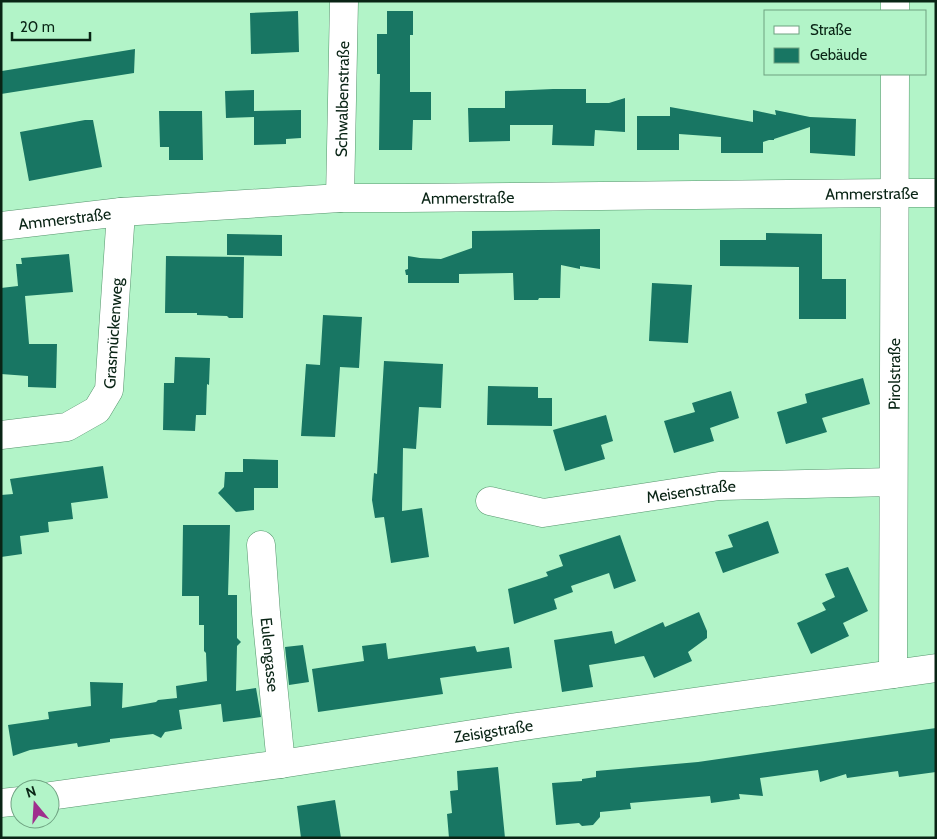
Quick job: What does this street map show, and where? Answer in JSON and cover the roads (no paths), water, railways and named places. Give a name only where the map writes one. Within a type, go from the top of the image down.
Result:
[{"type":"street","name":"Schwalbenstraße","points":[[340,198],[344,1]]},
{"type":"street","name":"Pirolstraße","points":[[893,674],[895,75]]},
{"type":"street","name":"Ammerstraße","points":[[1,226],[121,212],[340,198],[936,193]]},
{"type":"street","name":"Grasmückenweg","points":[[1,435],[67,427],[97,410],[109,390],[121,212]]},
{"type":"street","name":"Meisenstraße","points":[[490,501],[543,513],[719,486],[893,482]]},
{"type":"street","name":"Eulengasse","points":[[261,545],[281,764]]},
{"type":"street","name":"Zeisigstraße","points":[[60,795],[936,668]]}]
